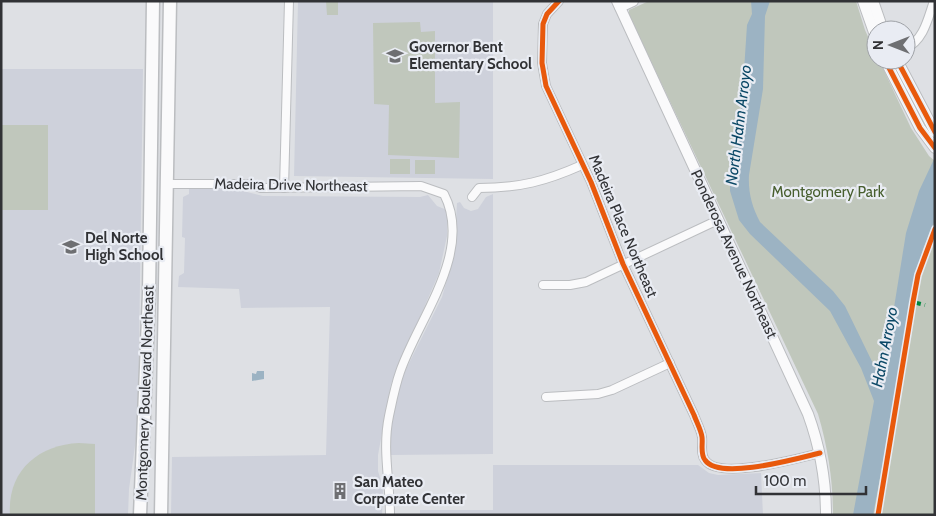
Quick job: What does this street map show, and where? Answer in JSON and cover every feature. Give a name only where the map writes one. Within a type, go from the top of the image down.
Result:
[{"type":"main road","name":"Montgomery Boulevard Northeast","points":[[140,515],[149,292],[153,1]]},
{"type":"main road","name":"Montgomery Boulevard Northeast","points":[[161,515],[170,1]]},
{"type":"main road","points":[[149,292],[165,293]]},
{"type":"main road","points":[[144,443],[162,443]]},
{"type":"street","points":[[284,188],[289,1]]},
{"type":"street","name":"Madeira Place Northeast","points":[[559,1],[547,14],[543,24],[542,63],[546,86],[582,165],[623,264],[700,428],[705,462],[714,468],[732,469],[760,466],[820,453]]},
{"type":"street","points":[[618,4],[633,1]]},
{"type":"street","points":[[863,1],[870,20]]},
{"type":"street","points":[[873,1],[880,20]]},
{"type":"street","points":[[916,41],[921,34],[934,1]]},
{"type":"street","name":"Ponderosa Avenue Northeast","points":[[618,4],[808,414],[820,453],[826,485],[826,515]]},
{"type":"street","points":[[894,70],[933,146]]},
{"type":"street","points":[[895,70],[935,132]]},
{"type":"street","points":[[472,197],[479,188],[523,186],[550,179],[582,165]]},
{"type":"street","name":"Madeira Drive Northeast","points":[[167,184],[250,184],[261,188],[422,186],[444,194],[452,209],[451,244],[440,288],[400,371],[388,416],[385,453],[390,483],[390,515]]},
{"type":"street","points":[[543,285],[570,286],[586,282],[718,220]]},
{"type":"street","points":[[546,397],[598,394],[612,390],[670,363]]},
{"type":"shaded area","name":"Governor Bent Elementary School","points":[[298,1],[493,1],[493,179],[294,176]]},
{"type":"shaded area","name":"Del Norte High School","points":[[1,69],[143,69],[138,424],[129,489],[128,515],[1,515]]},
{"type":"shaded area","points":[[189,189],[235,189],[263,196],[420,197],[428,195],[437,206],[447,210],[447,236],[439,273],[391,384],[378,455],[378,471],[383,488],[382,515],[171,515],[172,457],[326,455],[330,307],[241,308],[239,289],[178,287],[179,276],[184,273],[185,238],[182,237],[183,197],[189,194]]},
{"type":"shaded area","points":[[493,194],[493,454],[390,455],[392,415],[404,373],[442,297],[454,255],[457,203],[460,202],[464,208],[471,211],[478,209],[486,197]]},
{"type":"shaded area","points":[[493,465],[698,465],[709,473],[718,475],[761,473],[763,515],[420,515],[420,510],[493,510]]},
{"type":"green space","points":[[326,1],[338,1],[338,15],[327,15]]},
{"type":"green space","name":"Montgomery Park","points":[[649,1],[856,1],[866,32],[866,70],[884,70],[911,128],[929,156],[935,161],[935,515],[833,515],[829,464],[818,414],[629,15],[629,10]]},
{"type":"green space","points":[[420,22],[421,32],[435,31],[435,103],[460,102],[459,158],[388,155],[389,105],[374,104],[373,23]]},
{"type":"green space","points":[[1,125],[48,125],[48,210],[1,210]]},
{"type":"green space","points":[[390,159],[410,159],[410,174],[390,174]]},
{"type":"green space","points":[[415,160],[435,160],[435,174],[415,174]]},
{"type":"green space","points":[[79,443],[95,444],[95,515],[10,515],[10,499],[14,485],[28,463],[50,449]]},
{"type":"water","points":[[751,1],[770,1],[765,16],[763,89],[749,175],[750,193],[755,211],[760,222],[833,291],[845,306],[882,382],[906,233],[919,191],[935,157],[935,220],[923,249],[909,306],[894,404],[873,515],[853,515],[874,401],[861,368],[830,311],[750,234],[739,220],[730,191],[730,175],[742,101],[747,25],[752,14]]},
{"type":"water","points":[[257,371],[264,371],[264,379],[252,381],[252,373],[256,374]]},
{"type":"marked path","points":[[913,302],[925,305]]},
{"type":"cycle path","points":[[559,1],[547,14],[543,24],[542,63],[546,86],[591,182],[623,264],[694,415],[701,434],[703,458],[713,466],[742,468],[778,463],[820,453]]},
{"type":"cycle path","points":[[890,70],[920,128],[935,148]]},
{"type":"cycle path","points":[[902,70],[935,132]]},
{"type":"cycle path","points":[[878,515],[918,275],[935,229]]},
{"type":"place","name":"Governor Bent Elementary School","points":[[395,56]]},
{"type":"place","name":"Del Norte High School","points":[[71,247]]},
{"type":"place","name":"San Mateo Corporate Center","points":[[340,491]]},
{"type":"water label","name":"North Hahn Arroyo","points":[[738,125]]},
{"type":"water label","name":"Hahn Arroyo","points":[[884,347]]}]
